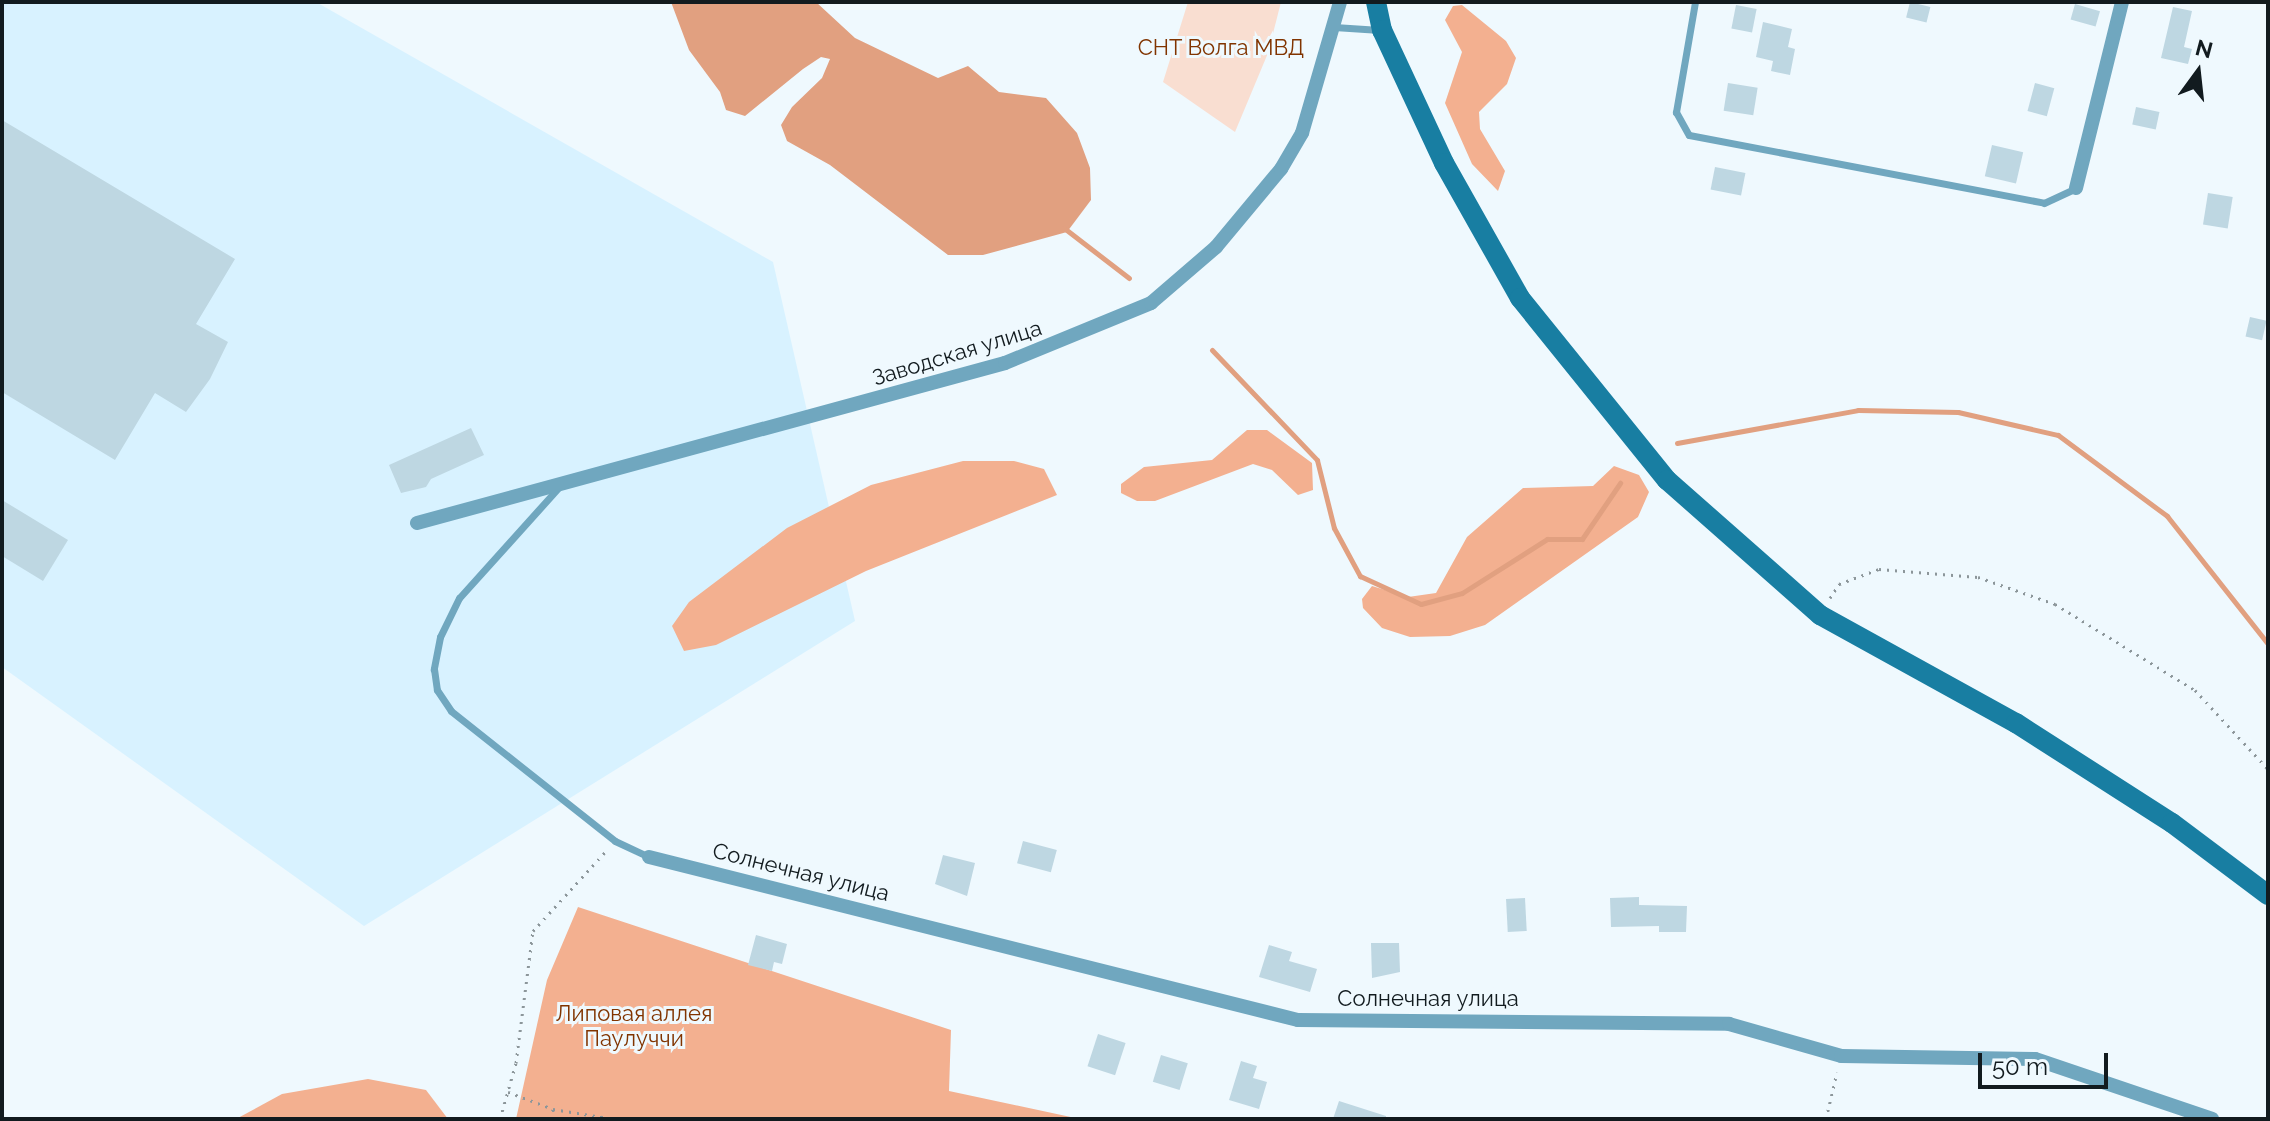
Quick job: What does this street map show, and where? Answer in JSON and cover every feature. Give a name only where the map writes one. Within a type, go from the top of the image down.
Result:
[{"type":"street","name":"Заводская улица","points":[[417,523],[1005,363],[1151,303],[1216,247],[1281,169],[1302,133],[1340,2]]},
{"type":"street","points":[[1376,2],[1382,30],[1444,163],[1520,298],[1667,480],[1820,615],[2016,723],[2172,823],[2268,895]]},
{"type":"street","points":[[2076,188],[2122,2]]},
{"type":"street","name":"Солнечная улица","points":[[649,857],[1298,1020],[1729,1024],[1841,1056],[2035,1059],[2212,1119]]},
{"type":"lane","points":[[1695,2],[1676,112],[1689,135],[2044,203],[2076,188]]},
{"type":"lane","points":[[1334,27],[1382,30]]},
{"type":"lane","points":[[560,485],[459,598],[440,637],[434,669],[437,690],[451,711],[615,841],[649,857]]},
{"type":"path","points":[[1820,615],[1839,584],[1879,569],[1978,577],[2055,604],[2195,690],[2268,769]]},
{"type":"path","points":[[500,1119],[508,1092],[533,931],[615,841]]},
{"type":"path","points":[[1826,1119],[1841,1056]]},
{"type":"path","points":[[508,1092],[553,1109],[614,1119]]},
{"type":"path","points":[[551,1119],[553,1109]]},
{"type":"shaded area","points":[[2,2],[316,2],[773,262],[855,621],[364,926],[2,667]]},
{"type":"shaded area","points":[[671,2],[816,2],[855,38],[938,78],[968,66],[999,92],[1046,98],[1077,133],[1090,168],[1091,200],[1067,232],[983,255],[948,255],[830,165],[787,141],[781,125],[792,107],[822,78],[830,59],[821,57],[803,69],[745,116],[726,110],[720,92],[689,50]]},
{"type":"green space","name":"СНТ Волга МВД","points":[[1188,2],[1281,2],[1268,53],[1235,132],[1163,82]]},
{"type":"green space","points":[[1462,5],[1506,41],[1516,58],[1507,84],[1479,112],[1480,129],[1505,171],[1498,191],[1472,164],[1445,103],[1462,52],[1445,20],[1453,6]]},
{"type":"green space","points":[[1247,430],[1267,430],[1312,463],[1313,490],[1298,495],[1272,470],[1253,464],[1155,501],[1137,501],[1121,493],[1121,484],[1144,467],[1212,460]]},
{"type":"green space","points":[[963,461],[1014,461],[1044,469],[1057,495],[866,571],[716,645],[684,651],[672,626],[689,602],[787,528],[871,485]]},
{"type":"green space","points":[[1614,466],[1639,475],[1649,492],[1638,517],[1485,625],[1450,636],[1410,637],[1382,628],[1363,608],[1362,599],[1372,586],[1408,597],[1436,593],[1467,537],[1523,488],[1593,486]]},
{"type":"green space","name":"Липовая аллея Паулуччи","points":[[578,907],[951,1030],[949,1091],[1080,1119],[516,1119],[547,980]]},
{"type":"green space","points":[[368,1079],[426,1090],[448,1119],[236,1119],[282,1094]]},
{"type":"building","points":[[1910,2],[1930,7],[1927,23],[1906,18]]},
{"type":"building","points":[[2075,4],[2100,11],[2096,27],[2071,19]]},
{"type":"building","points":[[1736,5],[1757,9],[1752,33],[1731,29]]},
{"type":"building","points":[[2173,7],[2192,11],[2184,47],[2192,49],[2188,64],[2161,58]]},
{"type":"building","points":[[1763,22],[1792,29],[1788,47],[1795,49],[1790,75],[1771,71],[1773,61],[1756,57]]},
{"type":"building","points":[[1728,83],[1758,88],[1753,115],[1724,111]]},
{"type":"building","points":[[2035,83],[2054,88],[2047,116],[2027,111]]},
{"type":"building","points":[[2136,107],[2159,112],[2156,130],[2132,125]]},
{"type":"building","points":[[2,120],[235,259],[196,324],[228,342],[210,379],[186,412],[155,393],[115,460],[2,392]]},
{"type":"building","points":[[1992,145],[2023,152],[2016,183],[1985,176]]},
{"type":"building","points":[[1715,167],[1745,173],[1741,195],[1711,190]]},
{"type":"building","points":[[2208,193],[2233,197],[2228,229],[2203,225]]},
{"type":"building","points":[[2250,317],[2267,321],[2262,340],[2246,336]]},
{"type":"building","points":[[471,428],[484,455],[431,479],[426,487],[401,493],[389,465]]},
{"type":"building","points":[[2,500],[68,540],[43,581],[2,556]]},
{"type":"building","points":[[1023,841],[1057,850],[1051,872],[1017,863]]},
{"type":"building","points":[[943,855],[975,863],[967,896],[935,884]]},
{"type":"building","points":[[1639,897],[1639,905],[1687,906],[1686,932],[1659,932],[1659,926],[1611,927],[1610,898]]},
{"type":"building","points":[[1525,898],[1527,931],[1508,932],[1506,899]]},
{"type":"building","points":[[756,935],[787,944],[782,964],[774,962],[772,971],[748,965]]},
{"type":"building","points":[[1371,943],[1399,943],[1400,972],[1372,978]]},
{"type":"building","points":[[1269,945],[1292,952],[1289,961],[1317,969],[1310,992],[1259,977]]},
{"type":"building","points":[[1098,1034],[1126,1043],[1115,1075],[1087,1066]]},
{"type":"building","points":[[1161,1055],[1188,1063],[1180,1090],[1153,1082]]},
{"type":"building","points":[[1241,1061],[1257,1066],[1253,1078],[1267,1082],[1259,1109],[1229,1100]]},
{"type":"building","points":[[1339,1101],[1386,1116],[1386,1119],[1333,1119]]},
{"type":"waterway","points":[[1064,228],[1129,278]]},
{"type":"waterway","points":[[1212,350],[1317,460],[1334,528],[1360,576],[1421,604],[1462,593],[1547,539],[1582,539],[1620,483]]},
{"type":"waterway","points":[[1677,443],[1858,410],[1958,412],[2058,435],[2167,516],[2268,644]]}]
